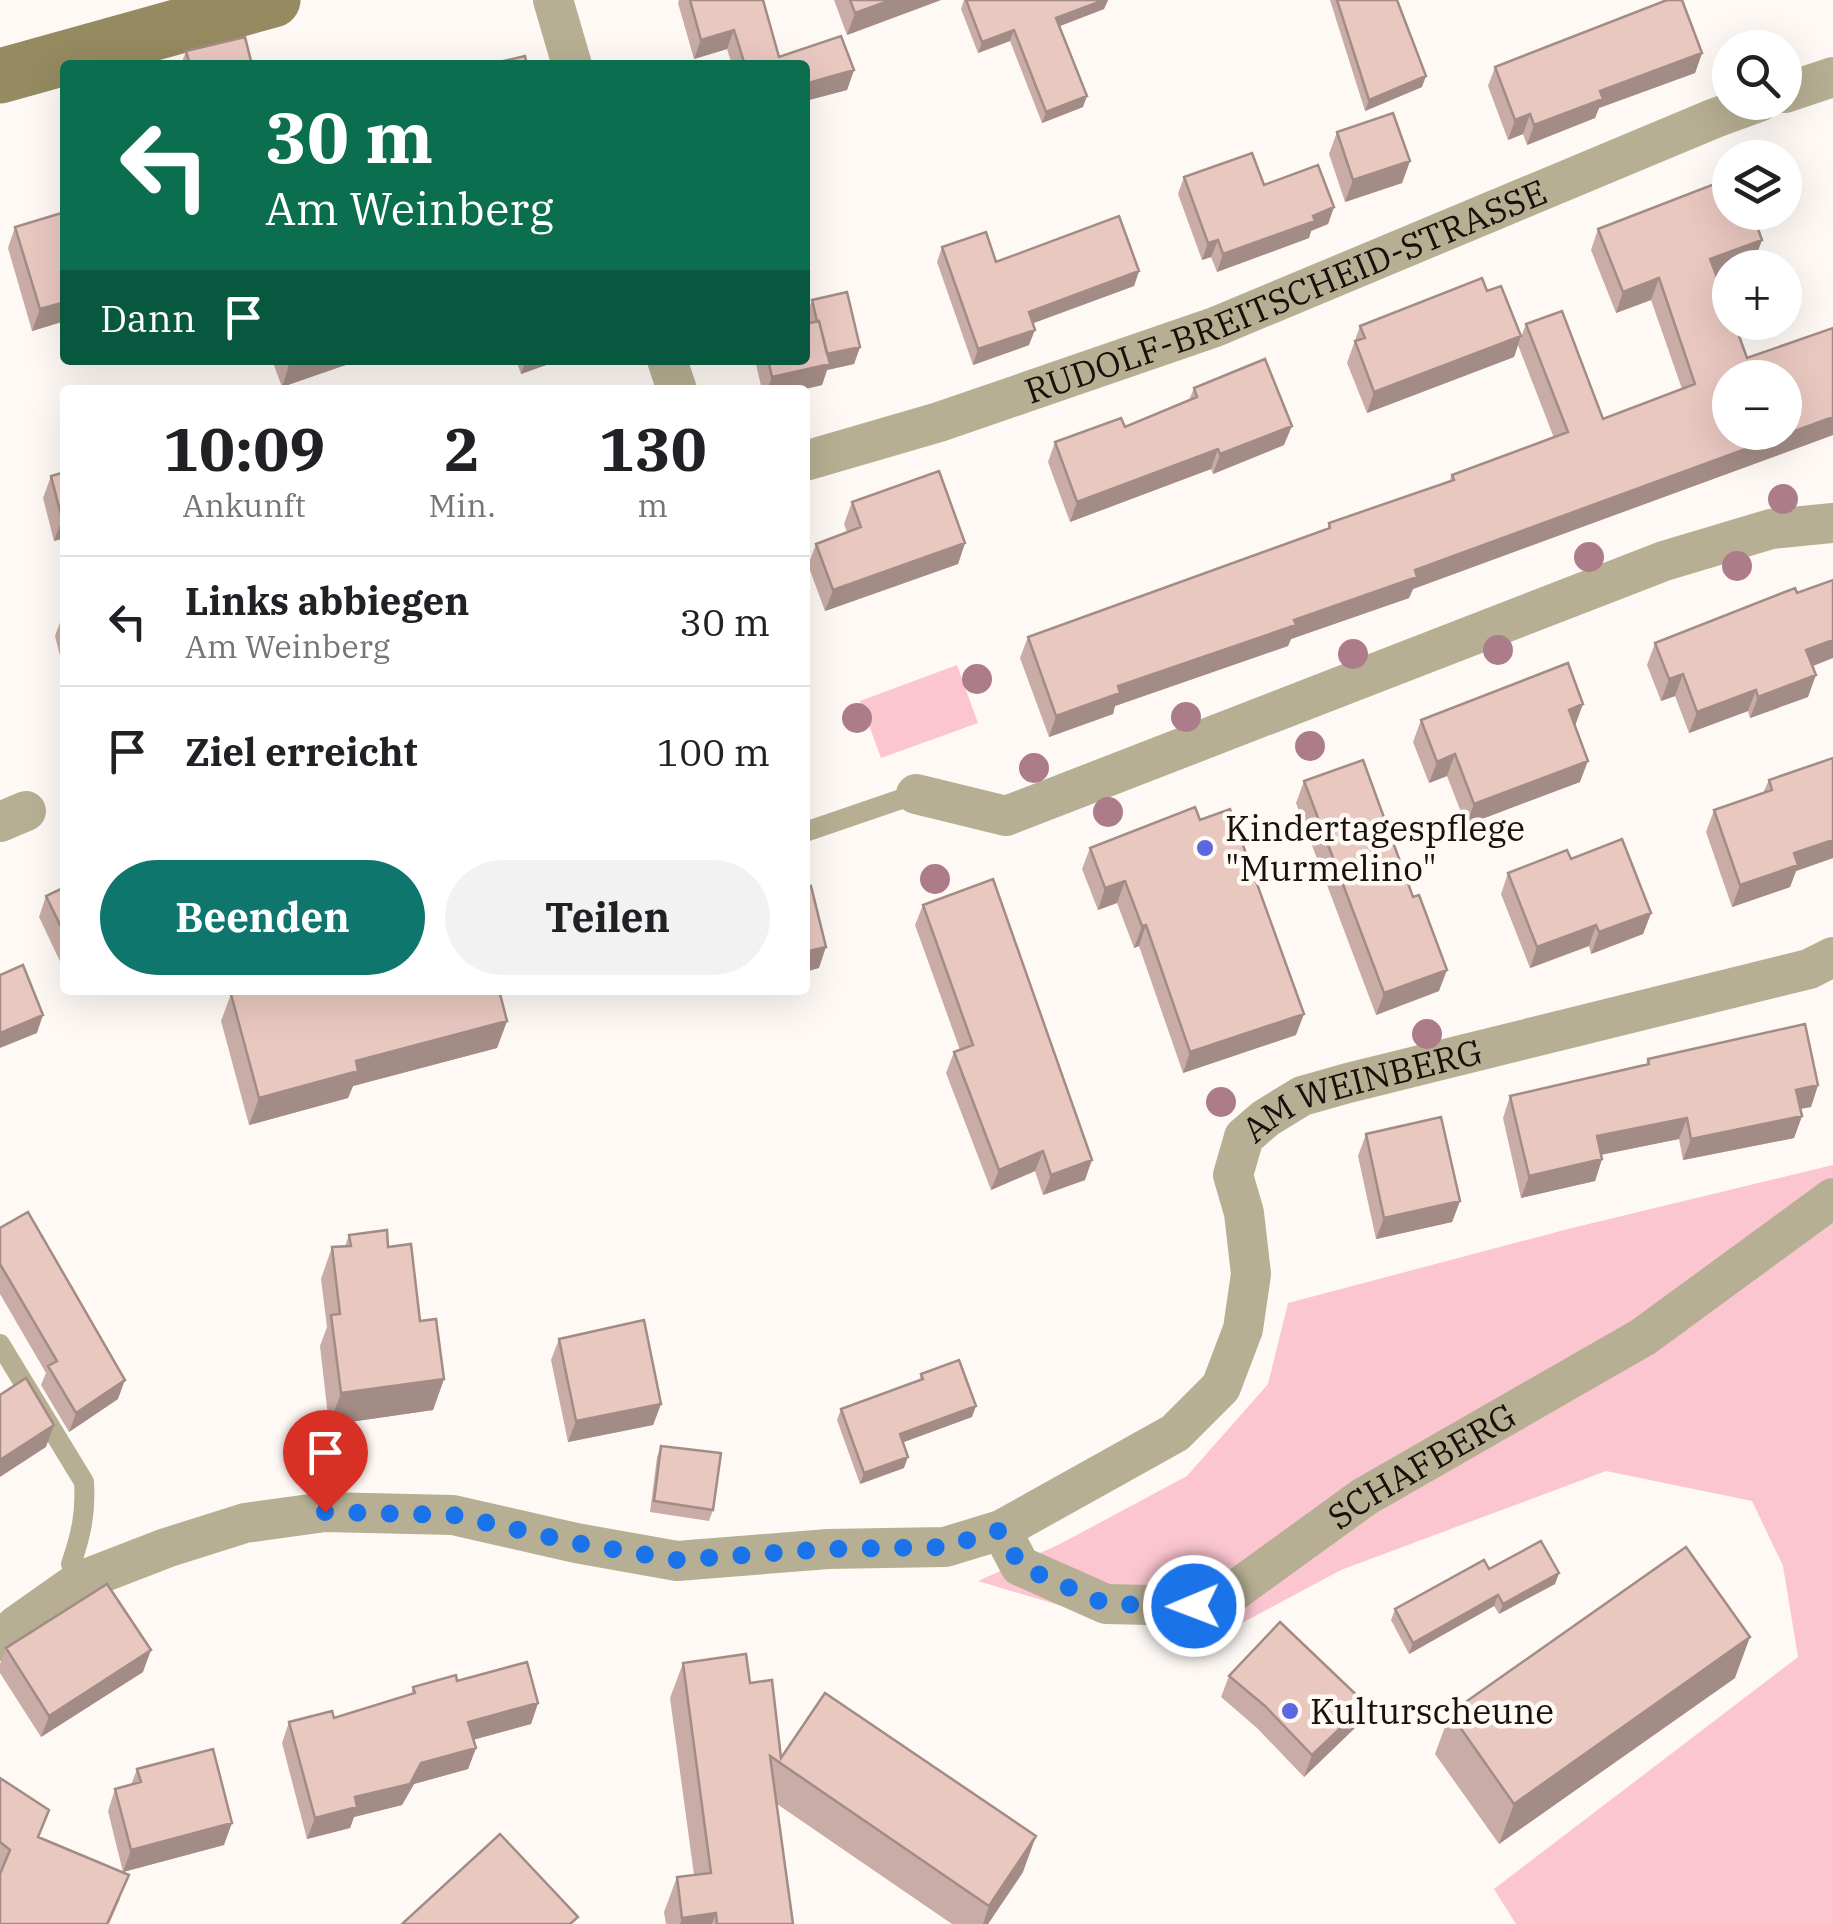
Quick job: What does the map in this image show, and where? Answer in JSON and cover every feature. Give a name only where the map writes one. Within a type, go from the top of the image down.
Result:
[{"type":"street","points":[[0,76],[273,0]]},
{"type":"street","points":[[553,0],[571,60]]},
{"type":"street","points":[[1802,88],[1833,77]]},
{"type":"street","name":"RUDOLF-BREITSCHEID-STRASSE","points":[[810,460],[939,422],[1215,328],[1712,119]]},
{"type":"street","points":[[916,794],[1006,816],[1664,561],[1771,529],[1833,523]]},
{"type":"street","name":"AM WEINBERG","points":[[0,1640],[78,1582],[166,1548],[245,1524],[325,1512],[453,1515],[576,1543],[677,1560],[828,1549],[944,1547],[1001,1530],[1175,1434],[1221,1387],[1244,1329],[1251,1274],[1244,1213],[1234,1175],[1244,1137],[1266,1118],[1302,1096],[1332,1087],[1809,969],[1833,958]]},
{"type":"street","name":"SCHAFBERG","points":[[1001,1530],[1020,1566],[1106,1604],[1194,1606],[1226,1596],[1364,1497],[1643,1338],[1833,1198]]},
{"type":"lane","points":[[810,830],[916,794]]},
{"type":"lane","points":[[0,1344],[84,1482],[86,1508],[82,1532],[70,1564],[78,1582]]},
{"type":"shaded area","points":[[957,665],[978,723],[881,758],[860,701]]},
{"type":"shaded area","points":[[1833,1165],[1833,1924],[1516,1924],[1494,1889],[1798,1657],[1783,1566],[1752,1501],[1606,1471],[1341,1570],[1212,1639],[1075,1610],[978,1581],[1060,1544],[1187,1476],[1268,1384],[1288,1303],[1568,1229]]},
{"type":"building","points":[[690,0],[763,0],[779,57],[841,36],[854,70],[810,83],[810,60],[743,60],[734,30],[701,40]]},
{"type":"building","points":[[850,0],[891,0],[855,13]]},
{"type":"building","points":[[966,0],[1104,0],[1056,18],[1087,96],[1046,112],[1014,30],[982,42]]},
{"type":"building","points":[[1337,0],[1397,0],[1426,76],[1369,100]]},
{"type":"building","points":[[1667,0],[1682,0],[1702,53],[1600,91],[1603,99],[1534,125],[1530,114],[1515,120],[1495,67]]},
{"type":"building","points":[[245,37],[251,60],[189,60],[186,51]]},
{"type":"building","points":[[1393,113],[1410,161],[1353,180],[1337,132]]},
{"type":"building","points":[[1252,153],[1264,185],[1318,165],[1334,207],[1313,216],[1315,221],[1223,254],[1218,240],[1208,243],[1184,177]]},
{"type":"building","points":[[1712,185],[1712,230],[1758,230],[1762,240],[1735,250],[1712,250],[1712,340],[1740,340],[1747,358],[1833,328],[1833,417],[1802,428],[1802,360],[1712,360],[1712,450],[1743,450],[1415,570],[1417,577],[1294,620],[1296,625],[1118,686],[1120,693],[1056,716],[1028,637],[1330,528],[1329,523],[1454,480],[1452,475],[1568,432],[1526,324],[1562,311],[1603,419],[1695,384],[1659,278],[1623,292],[1598,229]]},
{"type":"building","points":[[60,214],[60,303],[40,309],[15,227]]},
{"type":"building","points":[[1119,216],[1139,271],[1029,312],[1035,330],[978,349],[942,247],[986,232],[996,262]]},
{"type":"building","points":[[1482,278],[1487,291],[1501,286],[1521,336],[1374,392],[1355,341],[1365,338],[1360,326]]},
{"type":"building","points":[[847,292],[860,347],[827,354],[812,300]]},
{"type":"building","points":[[819,321],[830,364],[772,377],[769,365],[810,365],[810,323]]},
{"type":"building","points":[[1265,359],[1292,426],[1077,502],[1055,442],[1121,418],[1125,427],[1197,397],[1194,388]]},
{"type":"building","points":[[939,471],[965,543],[833,590],[816,544],[861,527],[852,502]]},
{"type":"building","points":[[60,473],[60,511],[51,476]]},
{"type":"building","points":[[1833,580],[1833,640],[1806,650],[1816,675],[1758,697],[1756,690],[1697,712],[1683,674],[1669,679],[1655,643],[1795,588],[1797,593]]},
{"type":"building","points":[[1568,663],[1583,704],[1569,710],[1588,761],[1474,804],[1455,754],[1437,762],[1421,720]]},
{"type":"building","points":[[1833,758],[1833,840],[1794,853],[1798,865],[1740,885],[1714,810],[1772,790],[1769,780]]},
{"type":"building","points":[[1363,760],[1413,897],[1419,895],[1447,970],[1384,993],[1304,781]]},
{"type":"building","points":[[1195,807],[1200,820],[1230,809],[1304,1014],[1190,1052],[1146,925],[1142,926],[1125,881],[1105,888],[1090,848]]},
{"type":"building","points":[[1622,839],[1651,913],[1599,932],[1596,925],[1537,947],[1508,873],[1567,850],[1571,859]]},
{"type":"building","points":[[993,879],[1092,1160],[1051,1175],[1043,1151],[999,1170],[954,1052],[973,1045],[923,905]]},
{"type":"building","points":[[810,886],[826,947],[810,951]]},
{"type":"building","points":[[60,889],[60,925],[46,896]]},
{"type":"building","points":[[23,965],[43,1015],[0,1033],[0,975]]},
{"type":"building","points":[[231,995],[500,995],[507,1021],[356,1061],[358,1071],[259,1098]]},
{"type":"building","points":[[1805,1024],[1818,1085],[1796,1090],[1802,1116],[1691,1139],[1687,1118],[1597,1136],[1602,1159],[1529,1176],[1510,1096],[1649,1064],[1648,1059]]},
{"type":"building","points":[[1441,1117],[1460,1201],[1384,1218],[1366,1134]]},
{"type":"building","points":[[28,1212],[125,1380],[76,1413],[48,1366],[57,1361],[0,1264],[0,1228]]},
{"type":"building","points":[[387,1230],[388,1247],[411,1244],[420,1321],[436,1319],[444,1379],[341,1393],[331,1315],[340,1314],[332,1247],[351,1246],[349,1235]]},
{"type":"building","points":[[644,1320],[661,1404],[576,1421],[559,1339]]},
{"type":"building","points":[[959,1360],[976,1406],[900,1434],[908,1457],[864,1473],[841,1409],[923,1379],[921,1374]]},
{"type":"building","points":[[26,1378],[54,1425],[0,1460],[0,1395]]},
{"type":"building","points":[[661,1446],[721,1453],[713,1510],[654,1501]]},
{"type":"building","points":[[1541,1541],[1559,1573],[1503,1604],[1498,1595],[1413,1643],[1395,1609],[1484,1560],[1489,1569]]},
{"type":"building","points":[[1686,1547],[1750,1637],[1514,1804],[1450,1713]]},
{"type":"building","points":[[107,1584],[151,1650],[49,1716],[6,1648]]},
{"type":"building","name":"Kulturscheune","points":[[1280,1622],[1366,1704],[1312,1755],[1265,1706],[1229,1676]]},
{"type":"building","points":[[746,1654],[750,1683],[772,1680],[781,1758],[825,1693],[1036,1836],[989,1906],[770,1756],[793,1924],[717,1924],[716,1913],[682,1918],[677,1877],[711,1873],[683,1663]]},
{"type":"building","points":[[527,1662],[538,1703],[468,1722],[476,1748],[421,1763],[410,1784],[355,1797],[357,1807],[315,1818],[289,1722],[332,1711],[334,1718],[415,1693],[413,1687],[456,1675],[457,1681]]},
{"type":"building","points":[[213,1749],[232,1823],[131,1850],[115,1789],[141,1782],[137,1769]]},
{"type":"building","points":[[0,1778],[49,1810],[38,1837],[129,1875],[107,1924],[0,1924],[0,1874],[10,1850],[0,1842]]},
{"type":"building","points":[[500,1834],[578,1917],[570,1924],[402,1924]]},
{"type":"place","name":"Kindertagespflege \"Murmelino\"","points":[[1205,848]]},
{"type":"place","name":"Kulturscheune","points":[[1290,1711]]},
{"type":"route","points":[[325,1512],[453,1515],[515,1526],[576,1543],[677,1560],[828,1549],[944,1547],[1001,1530],[1020,1566],[1106,1604],[1142,1608],[1194,1606]]}]
